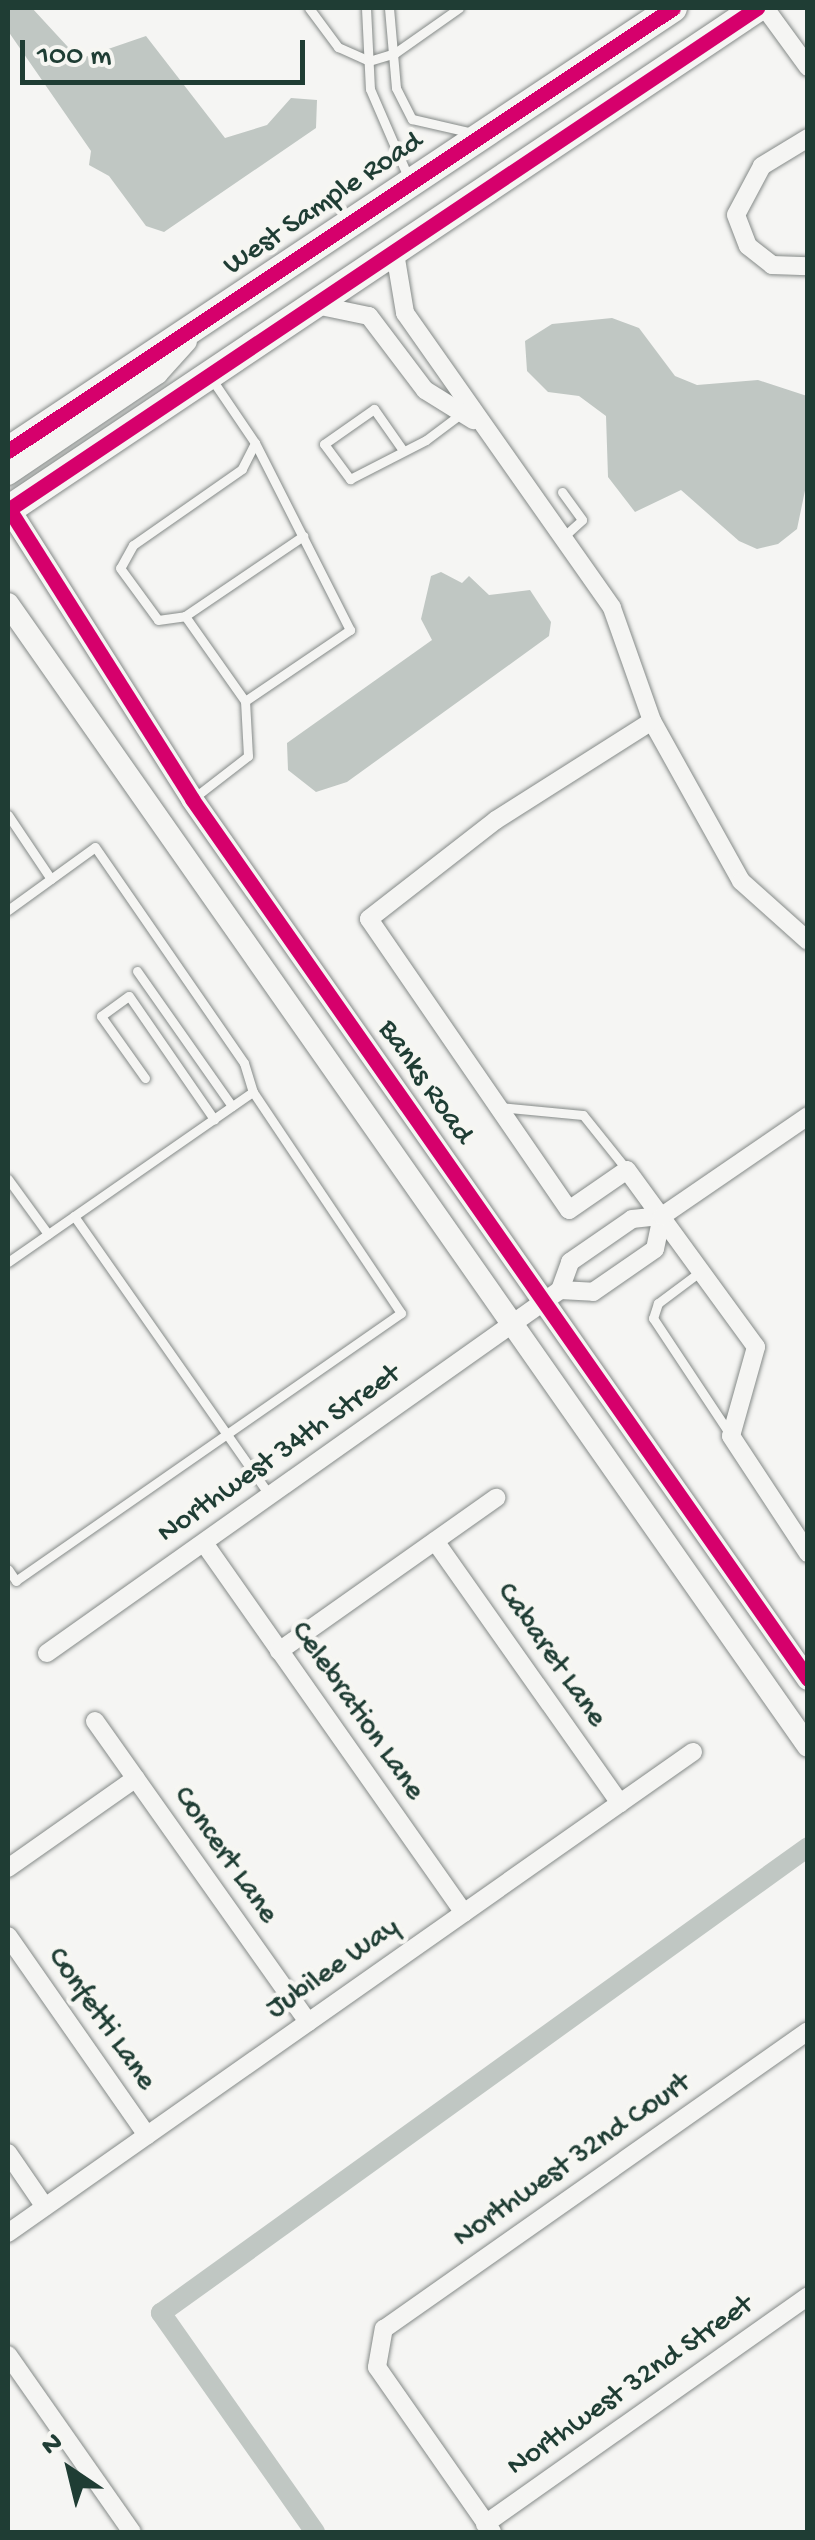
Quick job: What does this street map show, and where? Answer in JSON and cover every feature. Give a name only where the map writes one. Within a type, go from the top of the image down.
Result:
[{"type":"main road","name":"West Sample Road","points":[[8,451],[409,180],[673,8]]},
{"type":"main road","points":[[8,509],[207,372],[757,8]]},
{"type":"street","points":[[765,8],[808,67]]},
{"type":"street","points":[[808,138],[762,166],[736,216],[748,246],[772,265],[808,266]]},
{"type":"street","points":[[394,247],[405,312],[612,608],[652,721],[741,880],[808,941]]},
{"type":"street","points":[[310,304],[368,316],[425,390],[482,426]]},
{"type":"street","points":[[8,474],[157,373],[204,319]]},
{"type":"street","name":"Banks Road","points":[[8,509],[192,799],[552,1296],[808,1679]]},
{"type":"street","points":[[8,604],[808,1746]]},
{"type":"street","points":[[652,721],[496,820],[369,919],[494,1108],[569,1210],[626,1170],[756,1347],[731,1436],[808,1553]]},
{"type":"street","points":[[552,1296],[570,1262],[632,1219],[662,1216],[808,1116]]},
{"type":"street","points":[[552,1296],[593,1292],[655,1249],[662,1216]]},
{"type":"street","name":"Northwest 34th Street","points":[[48,1654],[552,1296]]},
{"type":"street","points":[[280,1650],[496,1498]]},
{"type":"street","name":"Cabaret Lane","points":[[436,1541],[620,1803]]},
{"type":"street","name":"Celebration Lane","points":[[204,1543],[464,1912]]},
{"type":"street","name":"Concert Lane","points":[[95,1721],[308,2022]]},
{"type":"street","name":"Jubilee Way","points":[[8,2234],[693,1752]]},
{"type":"street","points":[[8,1868],[136,1778]]},
{"type":"street","name":"Confetti Lane","points":[[8,1936],[148,2135]]},
{"type":"street","name":"Northwest 32nd Court","points":[[488,2528],[377,2367],[375,2344],[384,2329],[808,2031]]},
{"type":"street","points":[[8,2152],[46,2207]]},
{"type":"street","name":"Northwest 32nd Street","points":[[488,2528],[808,2296]]},
{"type":"street","points":[[8,2355],[14,2379],[132,2532]]},
{"type":"lane","points":[[309,8],[338,47],[368,60],[395,53],[459,8]]},
{"type":"lane","points":[[366,8],[370,89],[409,180]]},
{"type":"lane","points":[[389,8],[396,88],[412,119],[480,134]]},
{"type":"lane","points":[[207,372],[255,443],[350,630],[245,701]]},
{"type":"lane","points":[[402,449],[374,409],[324,444],[350,479],[402,449],[462,413]]},
{"type":"lane","points":[[255,443],[242,469],[133,545],[120,568],[158,620],[185,616],[303,536]]},
{"type":"lane","points":[[562,492],[582,520],[562,538]]},
{"type":"lane","points":[[185,616],[245,701],[248,756],[192,799]]},
{"type":"lane","points":[[8,815],[52,879]]},
{"type":"lane","points":[[8,910],[96,847],[244,1063],[252,1092],[401,1313],[16,1581],[8,1569]]},
{"type":"lane","points":[[138,970],[232,1106]]},
{"type":"lane","points":[[145,1078],[101,1016],[129,996],[214,1118]]},
{"type":"lane","points":[[8,1262],[252,1092]]},
{"type":"lane","points":[[494,1108],[568,1107],[604,1134],[626,1170]]},
{"type":"lane","points":[[8,1180],[48,1234]]},
{"type":"lane","points":[[74,1216],[270,1496]]},
{"type":"lane","points":[[701,1271],[658,1302],[652,1318],[731,1436]]},
{"type":"shaded area","points":[[8,8],[32,8],[79,59],[146,36],[225,138],[267,125],[291,98],[317,100],[316,128],[164,232],[146,226],[109,176],[89,165],[91,151],[8,31]]},
{"type":"shaded area","points":[[612,318],[639,328],[675,376],[697,385],[758,380],[807,396],[807,481],[797,529],[778,544],[757,549],[739,541],[681,490],[635,512],[608,477],[606,416],[579,396],[548,392],[527,371],[525,341],[552,324]]},
{"type":"shaded area","points":[[441,572],[462,583],[469,576],[489,595],[530,590],[551,622],[549,636],[347,782],[316,792],[288,770],[287,743],[432,640],[421,619],[431,576]]},
{"type":"waterway","points":[[315,2532],[161,2313],[808,1847]]},
{"type":"cycle path","points":[[8,451],[673,8]]},
{"type":"cycle path","points":[[8,510],[757,8]]},
{"type":"cycle path","points":[[9,509],[192,799],[808,1679]]}]
